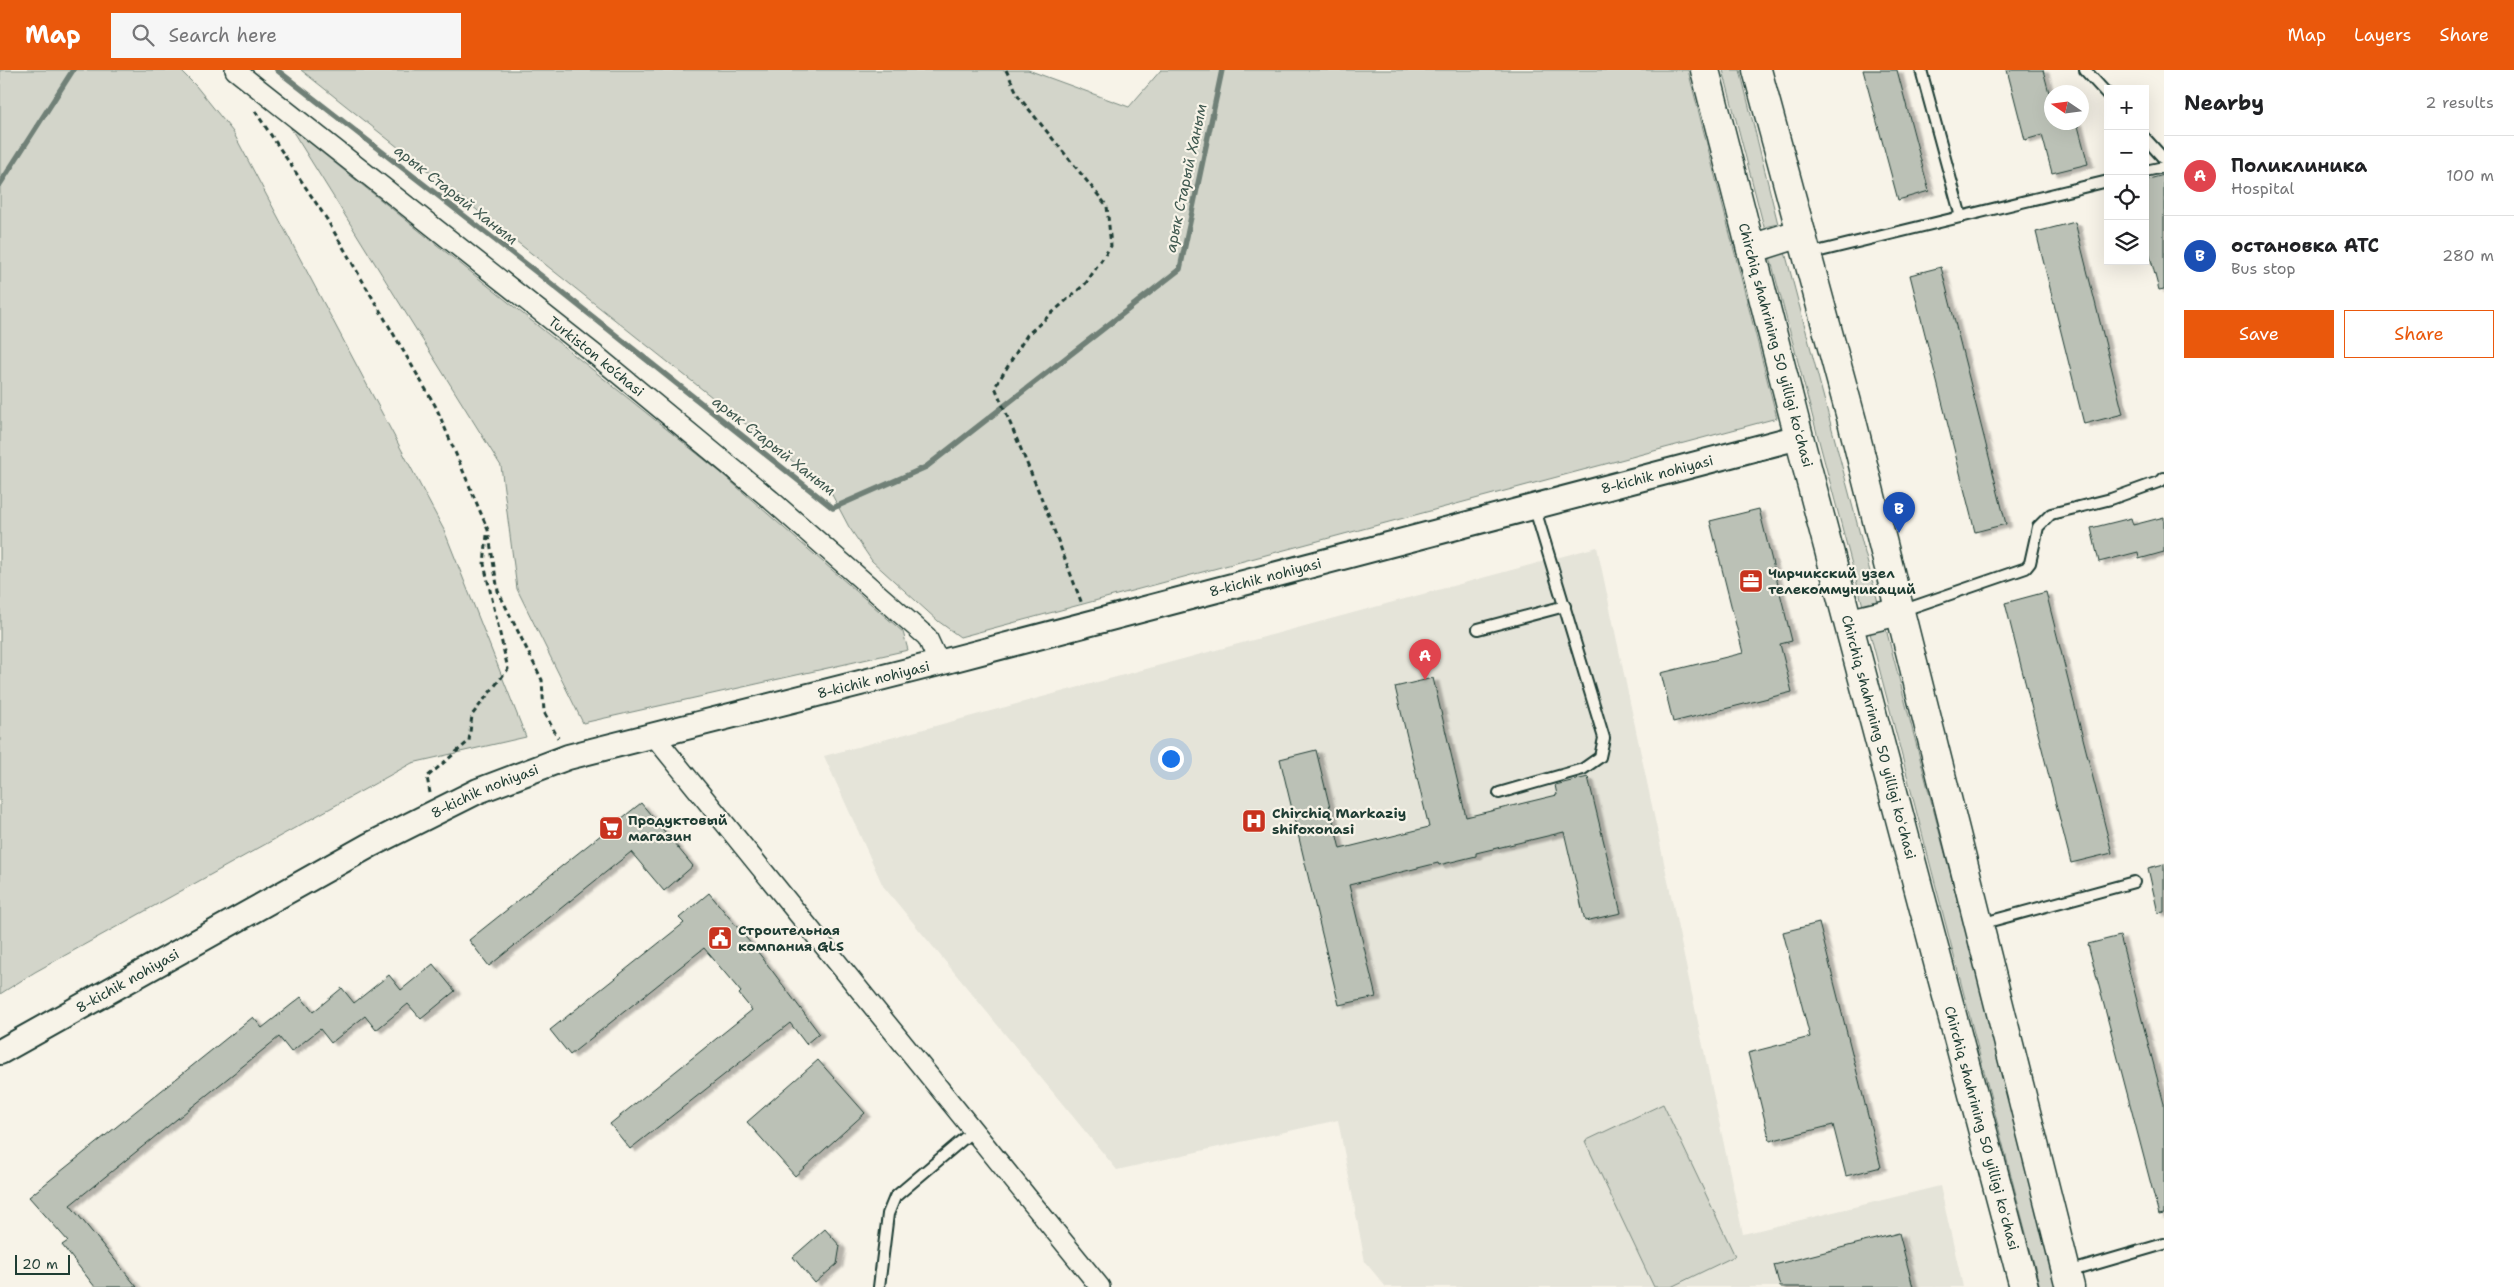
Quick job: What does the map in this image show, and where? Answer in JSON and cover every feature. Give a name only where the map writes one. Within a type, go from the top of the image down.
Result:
[{"type":"main road","name":"Chirchiq shahrining 50 yilligi koʻchasi","points":[[1705,70],[1799,437],[1850,623],[2024,1287]]},
{"type":"main road","points":[[1757,70],[1852,421],[2069,1280]]},
{"type":"main road","points":[[1751,249],[1804,244]]},
{"type":"main road","points":[[1850,623],[1900,611]]},
{"type":"street","name":"Turkiston ko‘chasi","points":[[235,70],[590,351],[771,500],[927,637],[939,663]]},
{"type":"street","name":"8-kichik nohiyasi","points":[[0,1052],[370,845],[478,791],[568,757],[939,663],[1799,437]]},
{"type":"street","points":[[654,736],[1100,1287]]},
{"type":"lane","points":[[1921,70],[1961,217]]},
{"type":"lane","points":[[2085,70],[2104,91]]},
{"type":"lane","points":[[2149,142],[2164,159]]},
{"type":"lane","points":[[2149,171],[2164,167]]},
{"type":"lane","points":[[1804,244],[1961,217],[2104,182]]},
{"type":"lane","points":[[1900,611],[2026,568],[2030,563],[2038,527],[2051,514],[2111,499],[2161,481],[2164,478]]},
{"type":"lane","points":[[1499,792],[1583,769],[1600,757],[1604,738],[1534,506]]},
{"type":"lane","points":[[1478,629],[1565,606]]},
{"type":"lane","points":[[1979,924],[2134,882]]},
{"type":"lane","points":[[878,1287],[888,1214],[896,1198],[974,1130]]},
{"type":"lane","points":[[2069,1280],[2164,1244]]},
{"type":"path","points":[[1006,70],[1019,97],[1107,206],[1111,246],[1086,283],[1027,335],[995,387],[1046,509],[1089,623]]},
{"type":"path","points":[[250,103],[326,218],[436,407],[488,530],[498,591],[542,680],[544,712],[568,757]]},
{"type":"path","points":[[434,813],[427,777],[470,741],[472,715],[508,669],[484,564],[488,530]]},
{"type":"shaded area","points":[[0,70],[180,70],[196,86],[233,132],[444,530],[526,737],[412,763],[35,972],[0,994]]},
{"type":"shaded area","points":[[301,70],[1028,70],[1129,107],[1161,70],[1688,70],[1777,418],[960,637],[938,621],[872,561],[849,527],[830,491]]},
{"type":"shaded area","points":[[1723,70],[1740,70],[1778,224],[1764,227]]},
{"type":"shaded area","points":[[290,127],[720,472],[903,632],[908,650],[583,723],[517,589],[501,466]]},
{"type":"shaded area","points":[[1785,252],[1878,602],[1863,606],[1770,257]]},
{"type":"shaded area","name":"Chirchiq Markaziy shifoxonasi","points":[[1597,547],[1743,1234],[1940,1186],[1963,1287],[1386,1287],[1365,1262],[1338,1120],[1117,1170],[883,886],[824,756]]},
{"type":"shaded area","points":[[1881,628],[1886,629],[2059,1287],[2040,1287],[1870,633]]},
{"type":"shaded area","points":[[1663,1104],[1735,1256],[1671,1287],[1654,1287],[1585,1141]]},
{"type":"building","points":[[1863,70],[1897,70],[1929,191],[1898,200]]},
{"type":"building","points":[[2007,70],[2043,70],[2047,85],[2044,85],[2044,130],[2079,130],[2088,164],[2052,173],[2042,135],[2025,140]]},
{"type":"building","points":[[2164,175],[2164,289],[2159,290],[2149,252],[2149,179]]},
{"type":"building","points":[[2075,222],[2123,414],[2084,424],[2036,232]]},
{"type":"building","points":[[1941,267],[2006,524],[1975,532],[1910,275]]},
{"type":"building","name":"Чирчикский узел телекоммуникаций","points":[[1759,509],[1792,641],[1780,644],[1792,692],[1673,722],[1661,673],[1743,653],[1710,521]]},
{"type":"building","points":[[2164,517],[2164,552],[2139,559],[2138,552],[2099,562],[2091,528],[2131,518],[2133,525]]},
{"type":"building","points":[[2046,592],[2112,853],[2071,863],[2005,603]]},
{"type":"building","points":[[1433,678],[1466,817],[1557,795],[1555,785],[1588,777],[1621,913],[1585,921],[1564,832],[1476,853],[1476,856],[1439,865],[1438,863],[1349,885],[1376,997],[1339,1005],[1280,759],[1316,750],[1340,849],[1429,827],[1395,687]]},
{"type":"building","points":[[641,803],[693,866],[664,891],[631,852],[489,966],[469,940]]},
{"type":"building","points":[[2164,864],[2164,912],[2158,913],[2148,868]]},
{"type":"building","points":[[709,893],[761,956],[819,1033],[806,1044],[790,1023],[630,1149],[610,1124],[752,1010],[739,994],[741,992],[704,948],[570,1055],[550,1030],[684,923],[679,918]]},
{"type":"building","points":[[1819,923],[1881,1167],[1846,1176],[1833,1125],[1770,1141],[1748,1053],[1810,1037],[1783,932]]},
{"type":"building","points":[[2120,936],[2164,1104],[2164,1214],[2159,1215],[2088,944]]},
{"type":"building","points":[[433,964],[455,991],[421,1019],[408,1004],[376,1030],[365,1016],[331,1043],[320,1029],[291,1052],[279,1037],[70,1205],[137,1287],[95,1287],[62,1245],[68,1241],[29,1197],[253,1017],[262,1028],[301,997],[313,1012],[342,988],[354,1003],[389,975],[401,990]]},
{"type":"building","points":[[818,1060],[865,1113],[795,1176],[747,1122]]},
{"type":"building","points":[[825,1229],[840,1246],[837,1264],[815,1283],[793,1257]]},
{"type":"building","points":[[1899,1233],[1913,1287],[1780,1287],[1774,1265]]},
{"type":"waterway","points":[[0,184],[73,70]]},
{"type":"waterway","name":"арык Старый Ханым","points":[[277,70],[544,278],[833,508],[926,467],[1180,269],[1222,70]]},
{"type":"place","name":"остановка АТС","points":[[1899,533]]},
{"type":"place","name":"Чирчикский узел телекоммуникаций","points":[[1751,581]]},
{"type":"place","name":"Поликлиника","points":[[1425,680]]},
{"type":"place","name":"Chirchiq Markaziy shifoxonasi","points":[[1254,821]]},
{"type":"place","name":"Продуктовый магазин","points":[[611,828]]},
{"type":"place","name":"Строительная компания GLS","points":[[720,938]]}]
